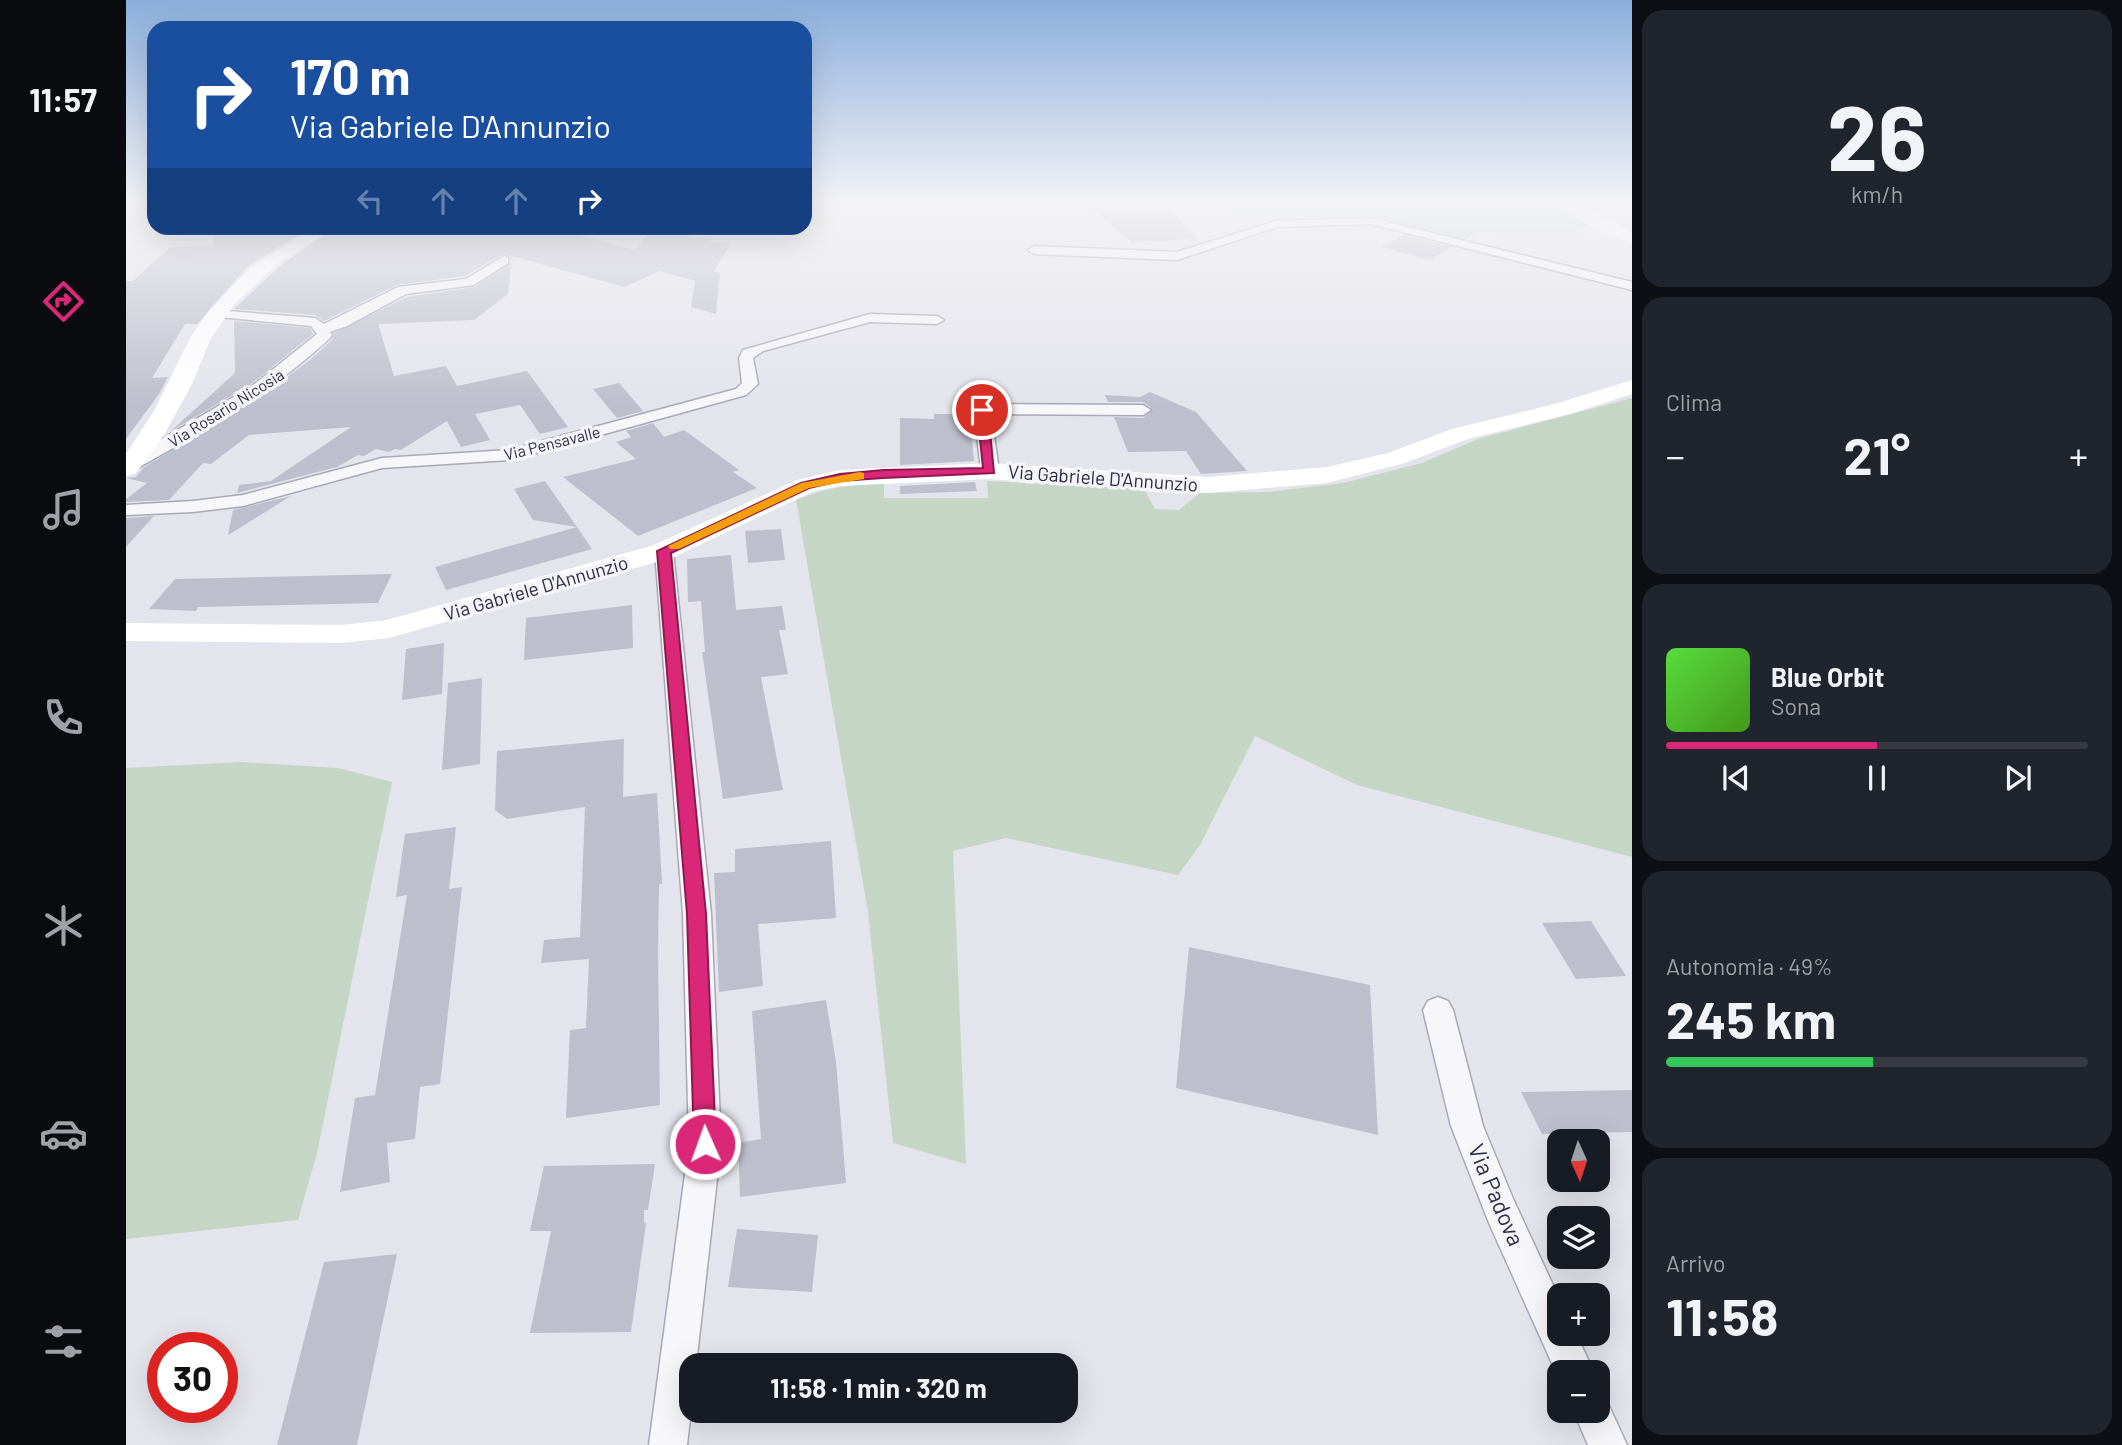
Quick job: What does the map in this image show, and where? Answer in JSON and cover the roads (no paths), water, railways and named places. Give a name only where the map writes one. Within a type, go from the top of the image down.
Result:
[{"type":"main road","points":[[128,467],[186,372],[202,334],[251,276],[260,269]]},
{"type":"main road","name":"Via Gabriele D'Annunzio","points":[[126,632],[341,634],[389,629],[664,551],[806,485],[840,478],[989,471],[1208,485],[1327,475],[1396,458],[1460,434],[1562,409],[1632,387]]},
{"type":"street","points":[[219,313],[315,322],[321,330],[342,323],[403,290],[478,284],[486,269]]},
{"type":"street","points":[[1567,269],[1632,286]]},
{"type":"street","name":"Via Pensavalle","points":[[126,510],[171,509],[257,497],[335,472],[386,462],[510,455],[741,392],[750,384],[746,358],[748,353],[758,348],[870,318],[937,320]]},
{"type":"street","name":"Via Rosario Nicosia","points":[[128,467],[213,419],[278,377],[325,335],[321,330]]},
{"type":"street","points":[[989,471],[982,410],[1143,410]]},
{"type":"street","points":[[664,551],[697,914],[705,1144],[668,1445]]},
{"type":"street","name":"Via Padova","points":[[1438,1010],[1467,1126],[1501,1210],[1570,1360]]},
{"type":"street","points":[[1598,1423],[1608,1445]]}]
